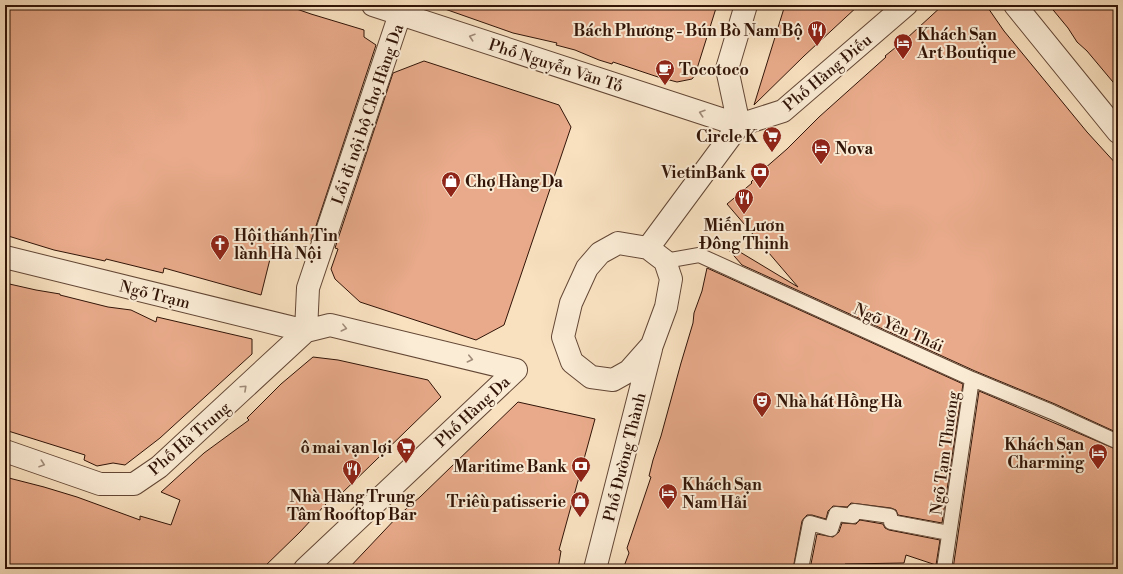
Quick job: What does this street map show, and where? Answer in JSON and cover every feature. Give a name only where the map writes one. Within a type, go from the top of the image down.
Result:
[{"type":"street","name":"Phố Nguyễn Văn Tố","points":[[373,5],[402,9],[739,125]]},
{"type":"street","points":[[657,254],[739,125],[727,69],[746,5]]},
{"type":"street","name":"Phố Hàng Điếu","points":[[739,125],[783,111],[906,5]]},
{"type":"street","points":[[1015,5],[1118,132]]},
{"type":"street","name":"Lối đi nội bộ Chợ Hàng Da","points":[[306,331],[308,288],[402,9]]},
{"type":"street","points":[[618,243],[657,254],[671,279],[666,307],[652,345],[630,372],[613,380],[591,377],[572,362],[563,337],[571,303],[587,268],[600,253],[618,243]]},
{"type":"street","name":"Ngõ Trạm","points":[[5,257],[306,331]]},
{"type":"street","name":"Phố Hàng Da","points":[[305,569],[516,370],[330,325],[306,331]]},
{"type":"street","name":"Phố Hà Trung","points":[[5,451],[100,484],[134,484],[159,468],[306,331]]},
{"type":"street","name":"Phố Đường Thành","points":[[595,569],[652,345]]},
{"type":"lane","name":"Ngõ Yên Thái","points":[[657,254],[699,255],[972,379],[1052,412],[1118,442]]},
{"type":"lane","name":"Ngõ Tạm Thương","points":[[944,569],[972,379]]},
{"type":"lane","name":"Ngõ Tạm Thương","points":[[802,569],[810,523],[831,529],[836,514],[853,516],[854,511],[890,516],[891,522],[949,533]]},
{"type":"building","points":[[5,5],[285,5],[364,30],[364,37],[376,45],[311,241],[277,231],[261,295],[164,268],[163,273],[106,259],[105,261],[54,250],[5,235]]},
{"type":"building","points":[[443,5],[717,5],[695,75],[692,79],[677,82],[613,62],[612,64],[599,60],[575,50],[556,45],[557,43],[513,33],[442,8]]},
{"type":"building","points":[[785,5],[859,5],[754,105]]},
{"type":"building","points":[[943,5],[986,5],[1004,31],[1087,132],[1118,166],[1118,433],[1055,404],[975,371],[742,265],[728,249],[730,246],[798,287],[727,204],[752,183],[751,182],[764,169],[886,57],[885,56]]},
{"type":"building","points":[[1049,5],[1118,5],[1118,88],[1087,51],[1077,42],[1068,28]]},
{"type":"building","name":"Chợ Hàng Da","points":[[424,61],[559,105],[571,127],[504,325],[476,340],[360,302],[335,279],[331,269],[338,249],[335,248],[393,73]]},
{"type":"building","points":[[707,268],[963,384],[942,523],[898,515],[896,510],[891,508],[851,503],[847,507],[833,506],[828,511],[826,519],[812,515],[807,515],[804,518],[802,521],[793,569],[623,569],[629,553],[627,548],[651,477],[649,476],[653,460],[693,323],[694,313],[702,291]]},
{"type":"building","points":[[5,283],[60,294],[108,307],[131,310],[156,322],[157,317],[252,339],[252,354],[160,438],[125,465],[113,463],[97,466],[84,460],[85,455],[5,430]]},
{"type":"building","points":[[313,357],[338,360],[428,380],[441,397],[341,494],[338,491],[300,532],[262,569],[5,569],[5,477],[77,497],[140,520],[140,516],[171,525],[180,500],[161,492],[204,453],[249,420],[247,418],[281,384]]},
{"type":"building","points":[[979,391],[1118,450],[1118,569],[953,569]]},
{"type":"building","points":[[518,402],[595,419],[559,550],[561,551],[558,569],[348,569],[399,515],[420,497]]},
{"type":"building","points":[[860,520],[883,524],[885,528],[889,530],[940,540],[936,565],[906,555],[904,563],[845,564],[845,569],[810,569],[817,534],[833,537],[839,532],[842,523],[856,524]]},
{"type":"place","name":"Bách Phương - Bún Bò Nam Bộ","points":[[817,47]]},
{"type":"place","name":"Khách Sạn Art Boutique","points":[[903,60]]},
{"type":"place","name":"Tocotoco","points":[[665,86]]},
{"type":"place","name":"Circle K","points":[[772,153]]},
{"type":"place","name":"Nova","points":[[821,165]]},
{"type":"place","name":"VietinBank","points":[[760,189]]},
{"type":"place","name":"Chợ Hàng Da","points":[[451,198]]},
{"type":"place","name":"Miến Lươn Đông Thịnh","points":[[744,215]]},
{"type":"place","name":"Hội thánh Tin lành Hà Nội","points":[[220,261]]},
{"type":"place","name":"Nhà hát Hồng Hà","points":[[762,418]]},
{"type":"place","name":"ô mai vạn lợi","points":[[406,464]]},
{"type":"place","name":"Khách Sạn Charming","points":[[1098,470]]},
{"type":"place","name":"Maritime Bank","points":[[581,483]]},
{"type":"place","name":"Nhà Hàng Trung Tâm Rooftop Bar","points":[[352,486]]},
{"type":"place","name":"Khách Sạn Nam Hải","points":[[668,510]]},
{"type":"place","name":"Triêù patisserie","points":[[580,518]]}]
